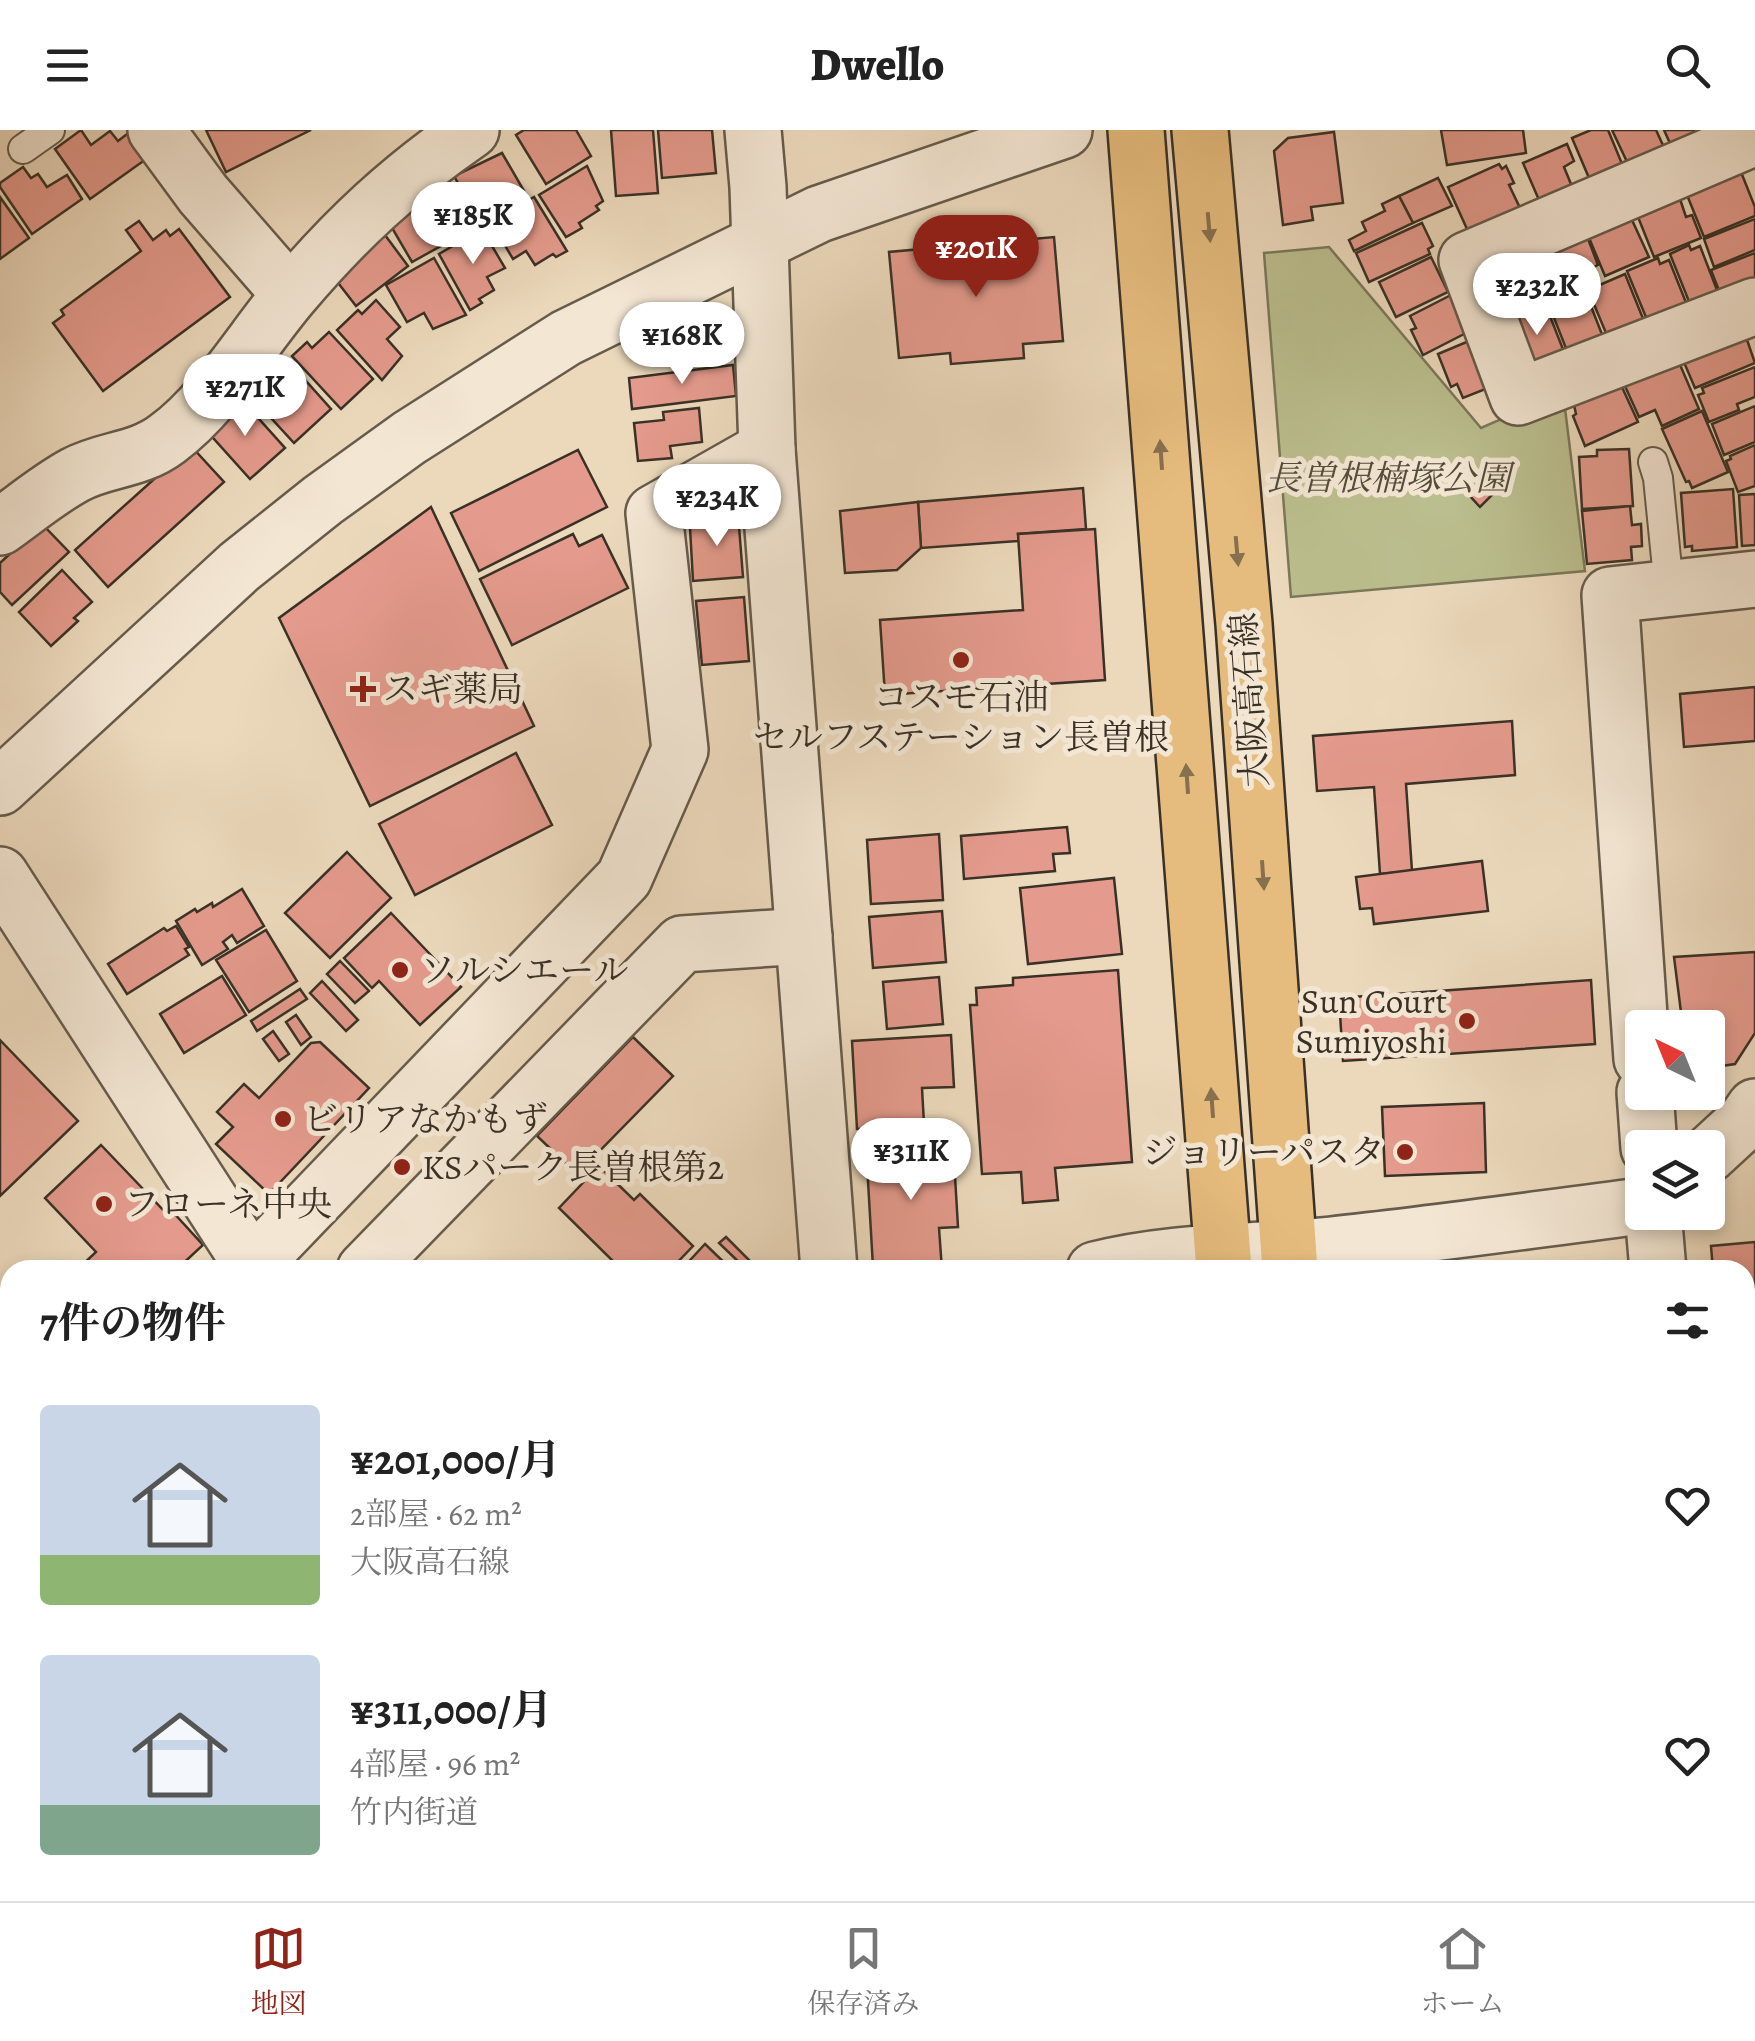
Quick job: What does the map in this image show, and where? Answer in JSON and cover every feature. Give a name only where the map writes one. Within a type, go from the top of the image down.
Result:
[{"type":"main road","name":"大阪高石線","points":[[1136,130],[1224,1260]]},
{"type":"main road","name":"大阪高石線","points":[[1200,130],[1244,624],[1289,1259]]},
{"type":"street","points":[[156,130],[203,194],[290,294]]},
{"type":"street","points":[[0,527],[77,473],[130,459],[166,440],[197,412],[290,294],[354,224],[411,171],[471,130]]},
{"type":"street","points":[[753,130],[767,448],[828,1260]]},
{"type":"street","points":[[0,787],[239,567],[366,469],[566,338],[819,214],[1064,130]]},
{"type":"street","points":[[1747,144],[1467,260],[1518,397],[1755,306]]},
{"type":"street","points":[[260,1260],[624,878],[680,750],[654,513],[767,448]]},
{"type":"street","points":[[1639,1010],[1610,596],[1755,580]]},
{"type":"street","points":[[0,875],[247,1260]]},
{"type":"street","points":[[375,1260],[682,944],[804,936]]},
{"type":"street","points":[[1725,1140],[1755,1108]]},
{"type":"street","points":[[1256,1260],[1289,1259],[1625,1209]]},
{"type":"street","points":[[1655,1230],[1657,1260]]},
{"type":"lane","points":[[23,149],[50,130]]},
{"type":"lane","points":[[1653,462],[1669,588]]},
{"type":"green space","name":"長曽根楠塚公園","points":[[1329,247],[1481,428],[1563,392],[1585,571],[1291,597],[1264,253]]},
{"type":"building","points":[[81,130],[91,145],[110,131],[118,141],[131,131],[149,157],[90,199],[55,149]]},
{"type":"building","points":[[206,130],[311,130],[226,172]]},
{"type":"building","points":[[524,130],[576,130],[591,156],[546,184],[516,135]]},
{"type":"building","points":[[611,130],[653,130],[658,193],[616,196]]},
{"type":"building","points":[[658,130],[712,130],[716,173],[662,178]]},
{"type":"building","points":[[1441,130],[1523,130],[1526,153],[1447,165]]},
{"type":"building","points":[[1591,130],[1608,130],[1625,171],[1592,185],[1572,138]]},
{"type":"building","points":[[1612,130],[1656,130],[1667,154],[1628,164]]},
{"type":"building","points":[[1664,130],[1705,130],[1674,152]]},
{"type":"building","points":[[1334,132],[1343,203],[1311,207],[1313,220],[1283,225],[1274,151],[1288,138]]},
{"type":"building","points":[[1567,144],[1574,161],[1564,167],[1573,189],[1542,207],[1523,163]]},
{"type":"building","points":[[502,153],[527,196],[481,223],[454,176]]},
{"type":"building","points":[[1499,164],[1502,169],[1506,166],[1514,183],[1509,185],[1519,213],[1475,234],[1467,229],[1448,187]]},
{"type":"building","points":[[587,166],[603,201],[596,206],[599,210],[579,223],[582,228],[566,237],[539,195]]},
{"type":"building","points":[[23,167],[31,178],[38,174],[47,187],[67,175],[82,199],[32,234],[0,187],[0,183]]},
{"type":"building","points":[[1741,172],[1755,216],[1704,237],[1685,190]]},
{"type":"building","points":[[1438,178],[1452,206],[1413,223],[1399,196]]},
{"type":"building","points":[[1399,196],[1413,223],[1354,251],[1349,240],[1366,231],[1362,222],[1385,211],[1382,204]]},
{"type":"building","points":[[1679,196],[1686,217],[1692,215],[1701,238],[1654,257],[1636,212]]},
{"type":"building","points":[[0,197],[29,238],[0,259]]},
{"type":"building","points":[[534,197],[567,251],[535,265],[526,251],[513,259],[491,222]]},
{"type":"building","points":[[437,198],[459,236],[412,262],[388,221],[421,202],[423,206]]},
{"type":"building","points":[[1755,219],[1755,250],[1714,267],[1704,239]]},
{"type":"building","points":[[1632,220],[1649,257],[1605,276],[1587,233]]},
{"type":"building","points":[[139,221],[153,240],[166,230],[170,236],[179,229],[230,297],[103,391],[53,323],[64,315],[61,310],[141,251],[126,230]]},
{"type":"building","points":[[1422,223],[1433,246],[1428,249],[1430,254],[1369,282],[1356,253]]},
{"type":"building","points":[[482,229],[505,268],[487,277],[494,290],[470,310],[439,254]]},
{"type":"building","points":[[1585,231],[1598,265],[1592,268],[1598,282],[1559,298],[1540,250]]},
{"type":"building","points":[[385,235],[408,266],[356,306],[332,275]]},
{"type":"building","points":[[1054,237],[1063,341],[1023,344],[1024,358],[951,364],[950,353],[899,358],[889,252]]},
{"type":"building","points":[[1689,245],[1691,250],[1700,246],[1722,303],[1694,314],[1670,254]]},
{"type":"building","points":[[1536,248],[1556,296],[1506,317],[1494,273]]},
{"type":"building","points":[[1755,253],[1755,289],[1723,301],[1711,270]]},
{"type":"building","points":[[1431,257],[1448,292],[1396,317],[1379,282]]},
{"type":"building","points":[[434,258],[466,315],[433,329],[424,313],[407,322],[386,285]]},
{"type":"building","points":[[1658,258],[1660,264],[1669,260],[1689,310],[1650,327],[1627,271]]},
{"type":"building","points":[[1625,274],[1646,326],[1622,336],[1619,328],[1606,333],[1588,290]]},
{"type":"building","points":[[1585,291],[1603,337],[1569,356],[1549,305]]},
{"type":"building","points":[[1455,293],[1468,332],[1423,355],[1411,330],[1416,328],[1410,316]]},
{"type":"building","points":[[376,300],[400,327],[387,339],[402,356],[382,380],[337,330],[358,310],[362,314]]},
{"type":"building","points":[[1546,306],[1566,357],[1528,369],[1509,320]]},
{"type":"building","points":[[329,332],[373,379],[341,409],[292,356],[307,342],[312,348]]},
{"type":"building","points":[[1745,334],[1755,363],[1695,388],[1683,360]]},
{"type":"building","points":[[1476,338],[1488,388],[1463,398],[1457,384],[1451,387],[1438,354]]},
{"type":"building","points":[[1678,360],[1699,409],[1662,426],[1655,410],[1639,417],[1624,384]]},
{"type":"building","points":[[290,363],[331,409],[294,443],[261,407],[273,395],[265,385],[271,375]]},
{"type":"building","points":[[733,365],[736,396],[632,409],[629,378]]},
{"type":"building","points":[[1755,367],[1755,397],[1737,404],[1739,410],[1709,422],[1698,395],[1704,393],[1702,388]]},
{"type":"building","points":[[1621,385],[1638,422],[1585,446],[1573,416],[1574,405]]},
{"type":"building","points":[[241,399],[285,448],[250,479],[206,430]]},
{"type":"building","points":[[1755,406],[1755,442],[1724,455],[1712,424]]},
{"type":"building","points":[[699,408],[702,442],[670,446],[672,458],[638,461],[634,423],[664,420],[663,412]]},
{"type":"building","points":[[1702,411],[1728,472],[1692,488],[1662,429]]},
{"type":"building","points":[[1755,445],[1755,486],[1738,492],[1726,461]]},
{"type":"building","points":[[191,446],[224,482],[108,587],[75,550]]},
{"type":"building","points":[[1629,449],[1633,506],[1582,509],[1579,457],[1597,456],[1597,450]]},
{"type":"building","points":[[578,450],[607,507],[479,571],[451,513]]},
{"type":"building","points":[[1490,476],[1500,487],[1480,507],[1469,495]]},
{"type":"building","points":[[1083,488],[1086,529],[1018,534],[1019,541],[921,548],[918,502]]},
{"type":"building","points":[[1733,489],[1737,547],[1692,551],[1692,546],[1685,547],[1681,493]]},
{"type":"building","points":[[1755,494],[1755,545],[1742,546],[1739,495]]},
{"type":"building","points":[[918,502],[921,548],[897,570],[845,573],[840,511]]},
{"type":"building","points":[[1630,506],[1632,525],[1641,524],[1642,546],[1631,547],[1632,560],[1587,564],[1582,511]]},
{"type":"building","points":[[431,507],[534,726],[370,806],[279,618]]},
{"type":"building","points":[[738,514],[743,577],[693,581],[690,528],[710,527],[710,516]]},
{"type":"building","points":[[42,524],[69,552],[12,605],[0,592],[0,563]]},
{"type":"building","points":[[1095,529],[1105,680],[885,695],[880,620],[1023,610],[1018,534]]},
{"type":"building","points":[[573,534],[579,546],[602,535],[628,588],[512,645],[480,579]]},
{"type":"building","points":[[62,570],[92,602],[51,646],[19,612]]},
{"type":"building","points":[[744,597],[749,661],[702,665],[696,601]]},
{"type":"building","points":[[1755,687],[1755,741],[1684,747],[1680,694]]},
{"type":"building","points":[[1512,721],[1515,775],[1406,784],[1412,871],[1380,874],[1374,787],[1317,791],[1313,736]]},
{"type":"building","points":[[516,753],[552,825],[415,895],[379,824]]},
{"type":"building","points":[[1067,827],[1070,853],[1053,854],[1055,871],[964,879],[961,836]]},
{"type":"building","points":[[939,834],[943,900],[871,904],[867,840]]},
{"type":"building","points":[[347,852],[391,898],[330,958],[285,913]]},
{"type":"building","points":[[1482,861],[1488,911],[1374,924],[1372,908],[1360,909],[1356,877]]},
{"type":"building","points":[[1114,878],[1122,954],[1028,964],[1020,888]]},
{"type":"building","points":[[242,889],[264,926],[237,943],[232,935],[223,942],[228,949],[202,965],[176,921],[195,909],[197,912],[212,903],[213,907]]},
{"type":"building","points":[[942,911],[946,962],[873,968],[869,917]]},
{"type":"building","name":"ソルシエール","points":[[391,913],[461,987],[420,1025],[379,981],[372,988],[344,958]]},
{"type":"building","points":[[176,926],[189,947],[185,949],[189,955],[127,994],[108,964],[164,928],[167,931]]},
{"type":"building","points":[[266,930],[297,981],[249,1012],[216,960]]},
{"type":"building","points":[[1755,952],[1755,1033],[1735,1064],[1725,1065],[1725,1010],[1681,1010],[1674,957]]},
{"type":"building","points":[[340,961],[369,991],[355,1003],[327,974]]},
{"type":"building","points":[[1118,970],[1132,1162],[1055,1168],[1058,1200],[1023,1203],[1021,1172],[982,1174],[970,1005],[977,1005],[976,988],[1013,985],[1013,978]]},
{"type":"building","points":[[222,976],[246,1015],[184,1053],[160,1014]]},
{"type":"building","points":[[939,977],[943,1024],[887,1029],[883,982]]},
{"type":"building","name":"Sun Court Sumiyoshi","points":[[1591,980],[1595,1044],[1343,1061],[1339,998]]},
{"type":"building","points":[[322,981],[358,1020],[346,1031],[310,993]]},
{"type":"building","points":[[300,989],[307,999],[257,1031],[251,1021]]},
{"type":"building","points":[[296,1015],[311,1037],[301,1045],[286,1022]]},
{"type":"building","points":[[273,1031],[289,1054],[279,1061],[263,1039]]},
{"type":"building","points":[[951,1035],[954,1087],[922,1088],[924,1124],[857,1129],[852,1041]]},
{"type":"building","points":[[633,1037],[673,1076],[577,1174],[537,1136]]},
{"type":"building","points":[[0,1040],[78,1121],[0,1196]]},
{"type":"building","name":"ビリアなかもず","points":[[320,1042],[369,1088],[269,1194],[216,1144],[233,1127],[217,1112],[244,1084],[259,1098],[311,1043]]},
{"type":"building","points":[[1484,1103],[1486,1172],[1385,1176],[1382,1107]]},
{"type":"building","points":[[953,1142],[958,1227],[939,1228],[941,1260],[873,1260],[866,1147]]},
{"type":"building","name":"フローネ中央","points":[[101,1145],[167,1214],[171,1210],[203,1245],[187,1260],[88,1260],[96,1252],[45,1198]]},
{"type":"building","points":[[599,1166],[634,1200],[640,1194],[693,1246],[680,1260],[612,1260],[559,1208]]},
{"type":"building","points":[[726,1237],[749,1260],[737,1260],[719,1243]]},
{"type":"building","points":[[1755,1242],[1755,1260],[1712,1260],[1711,1246]]},
{"type":"building","points":[[705,1244],[722,1260],[690,1260]]},
{"type":"place","name":"コスモ石油 セルフステーション長曽根","points":[[961,660]]},
{"type":"place","name":"スギ薬局","points":[[363,689]]},
{"type":"place","name":"ソルシエール","points":[[400,970]]},
{"type":"place","name":"Sun Court Sumiyoshi","points":[[1467,1021]]},
{"type":"place","name":"ビリアなかもず","points":[[283,1119]]},
{"type":"place","name":"ジョリーパスタ","points":[[1405,1152]]},
{"type":"place","name":"KSパーク長曽根第2","points":[[402,1167]]},
{"type":"place","name":"フローネ中央","points":[[104,1204]]}]
